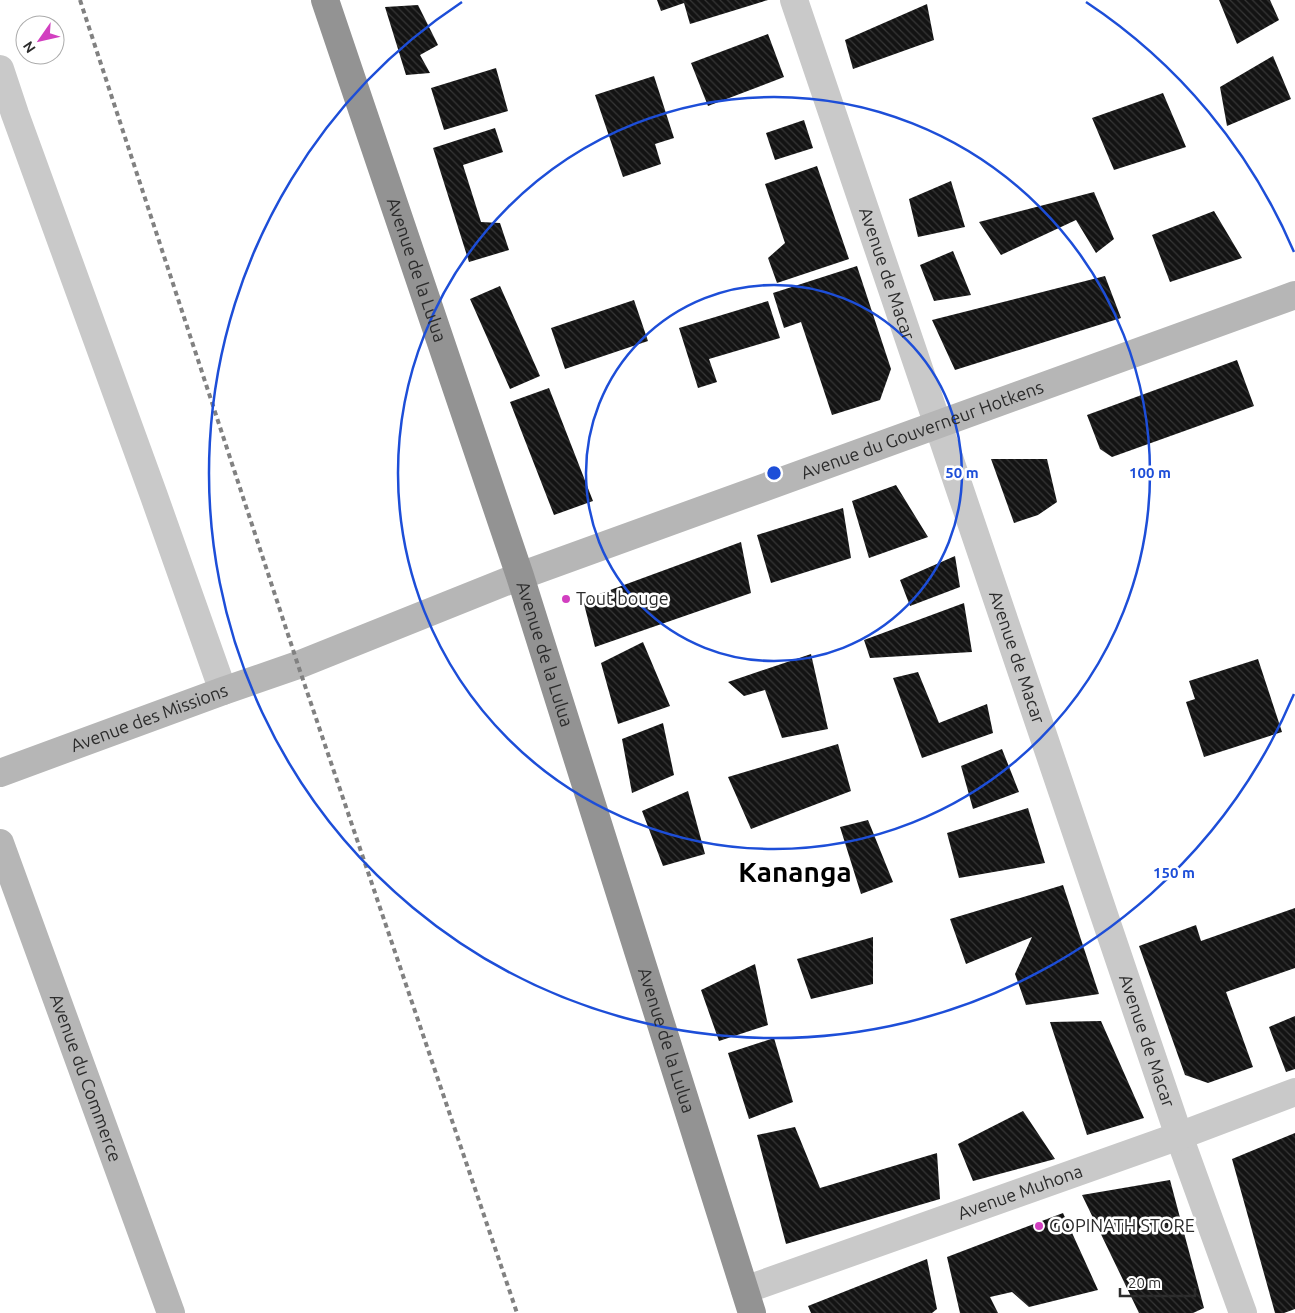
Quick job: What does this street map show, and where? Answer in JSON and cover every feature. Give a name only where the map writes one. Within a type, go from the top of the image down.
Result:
[{"type":"highway","name":"Avenue de la Lulua","points":[[324,0],[520,576],[749,1302]]},
{"type":"street","name":"Avenue de Macar","points":[[794,0],[1179,1136],[1243,1313]]},
{"type":"street","points":[[0,69],[223,691]]},
{"type":"street","name":"Avenue du Gouverneur Hotkens","points":[[298,665],[520,576],[1295,295]]},
{"type":"street","name":"Avenue des Missions","points":[[0,773],[298,665]]},
{"type":"street","name":"Avenue du Commerce","points":[[0,843],[172,1313]]},
{"type":"street","name":"Avenue Muhona","points":[[749,1302],[1295,1092]]},
{"type":"building","points":[[657,0],[768,0],[690,24],[684,3],[661,11]]},
{"type":"building","points":[[1219,0],[1270,0],[1279,20],[1237,44]]},
{"type":"building","points":[[927,4],[934,40],[853,69],[845,40]]},
{"type":"building","points":[[418,5],[438,45],[420,55],[430,73],[406,75],[385,7]]},
{"type":"building","points":[[768,34],[784,77],[708,106],[691,63]]},
{"type":"building","points":[[1273,56],[1291,99],[1227,126],[1220,87]]},
{"type":"building","points":[[496,68],[508,111],[444,130],[431,88]]},
{"type":"building","points":[[654,76],[674,138],[655,144],[661,164],[623,177],[595,95]]},
{"type":"building","points":[[1163,93],[1186,147],[1114,170],[1092,118]]},
{"type":"building","points":[[804,120],[813,148],[775,160],[766,133]]},
{"type":"building","points":[[495,128],[503,152],[463,165],[481,222],[500,223],[509,250],[469,262],[433,148]]},
{"type":"building","points":[[817,166],[849,259],[777,283],[768,258],[785,243],[765,184]]},
{"type":"building","points":[[951,181],[965,227],[918,237],[909,199]]},
{"type":"building","points":[[1094,192],[1114,239],[1096,253],[1076,220],[1001,255],[979,222]]},
{"type":"building","points":[[1214,211],[1242,258],[1170,282],[1152,235]]},
{"type":"building","points":[[953,251],[971,295],[934,301],[920,265]]},
{"type":"building","points":[[857,266],[891,369],[880,400],[832,415],[801,322],[784,328],[773,293]]},
{"type":"building","points":[[1105,276],[1121,318],[955,370],[932,320]]},
{"type":"building","points":[[500,286],[540,376],[510,389],[470,299]]},
{"type":"building","points":[[634,300],[648,341],[565,369],[551,328]]},
{"type":"building","points":[[768,301],[780,338],[709,359],[717,382],[698,388],[679,328]]},
{"type":"building","points":[[1237,360],[1254,406],[1112,457],[1100,449],[1087,415]]},
{"type":"building","points":[[549,388],[593,501],[554,515],[510,402]]},
{"type":"building","points":[[991,459],[1047,459],[1057,502],[1038,515],[1014,523]]},
{"type":"building","points":[[896,485],[928,537],[869,558],[852,501]]},
{"type":"building","points":[[843,508],[851,558],[771,583],[757,535]]},
{"type":"building","points":[[741,542],[751,593],[595,647],[583,600]]},
{"type":"building","points":[[955,556],[960,587],[910,606],[900,580]]},
{"type":"building","points":[[964,603],[972,652],[870,658],[864,640]]},
{"type":"building","points":[[643,642],[670,706],[618,724],[601,663]]},
{"type":"building","points":[[811,654],[828,729],[782,738],[765,690],[744,696],[728,682]]},
{"type":"building","points":[[1258,659],[1282,732],[1204,757],[1186,702],[1195,699],[1189,681]]},
{"type":"building","points":[[918,672],[939,723],[987,704],[993,733],[922,758],[893,678]]},
{"type":"building","points":[[663,723],[674,775],[632,793],[622,739]]},
{"type":"building","points":[[838,744],[851,791],[751,829],[728,777]]},
{"type":"building","points":[[1002,749],[1019,792],[973,809],[961,766]]},
{"type":"building","points":[[688,791],[705,854],[663,866],[642,811]]},
{"type":"building","points":[[1028,808],[1045,863],[959,878],[947,833]]},
{"type":"building","points":[[868,820],[893,882],[861,894],[840,827]]},
{"type":"building","points":[[1063,885],[1099,994],[1026,1005],[1015,974],[1032,937],[966,964],[950,919]]},
{"type":"building","points":[[1295,908],[1295,968],[1226,992],[1253,1067],[1208,1083],[1185,1075],[1139,946],[1196,925],[1201,941]]},
{"type":"building","points":[[873,937],[873,984],[811,999],[797,959]]},
{"type":"building","points":[[755,964],[768,1025],[719,1041],[701,990]]},
{"type":"building","points":[[1295,1016],[1295,1069],[1286,1072],[1269,1027]]},
{"type":"building","points":[[1101,1021],[1144,1118],[1087,1135],[1050,1022]]},
{"type":"building","points":[[774,1038],[793,1102],[749,1119],[728,1053]]},
{"type":"building","points":[[1023,1111],[1055,1159],[973,1181],[958,1144]]},
{"type":"building","points":[[795,1127],[820,1188],[937,1153],[940,1199],[786,1244],[757,1135]]},
{"type":"building","points":[[1295,1133],[1295,1309],[1284,1313],[1275,1313],[1232,1159]]},
{"type":"building","points":[[1170,1180],[1204,1308],[1193,1313],[1139,1313],[1082,1195]]},
{"type":"building","points":[[1063,1213],[1098,1290],[1029,1307],[1012,1292],[990,1297],[998,1313],[960,1313],[947,1257]]},
{"type":"building","points":[[927,1259],[937,1309],[932,1313],[811,1313],[808,1306]]},
{"type":"railway","points":[[80,0],[298,665],[517,1313]]},
{"type":"place","name":"Tout bouge","points":[[566,599]]},
{"type":"place","name":"GOPINATH STORE","points":[[1039,1226]]},
{"type":"district","name":"Kananga","points":[[795,872]]}]
